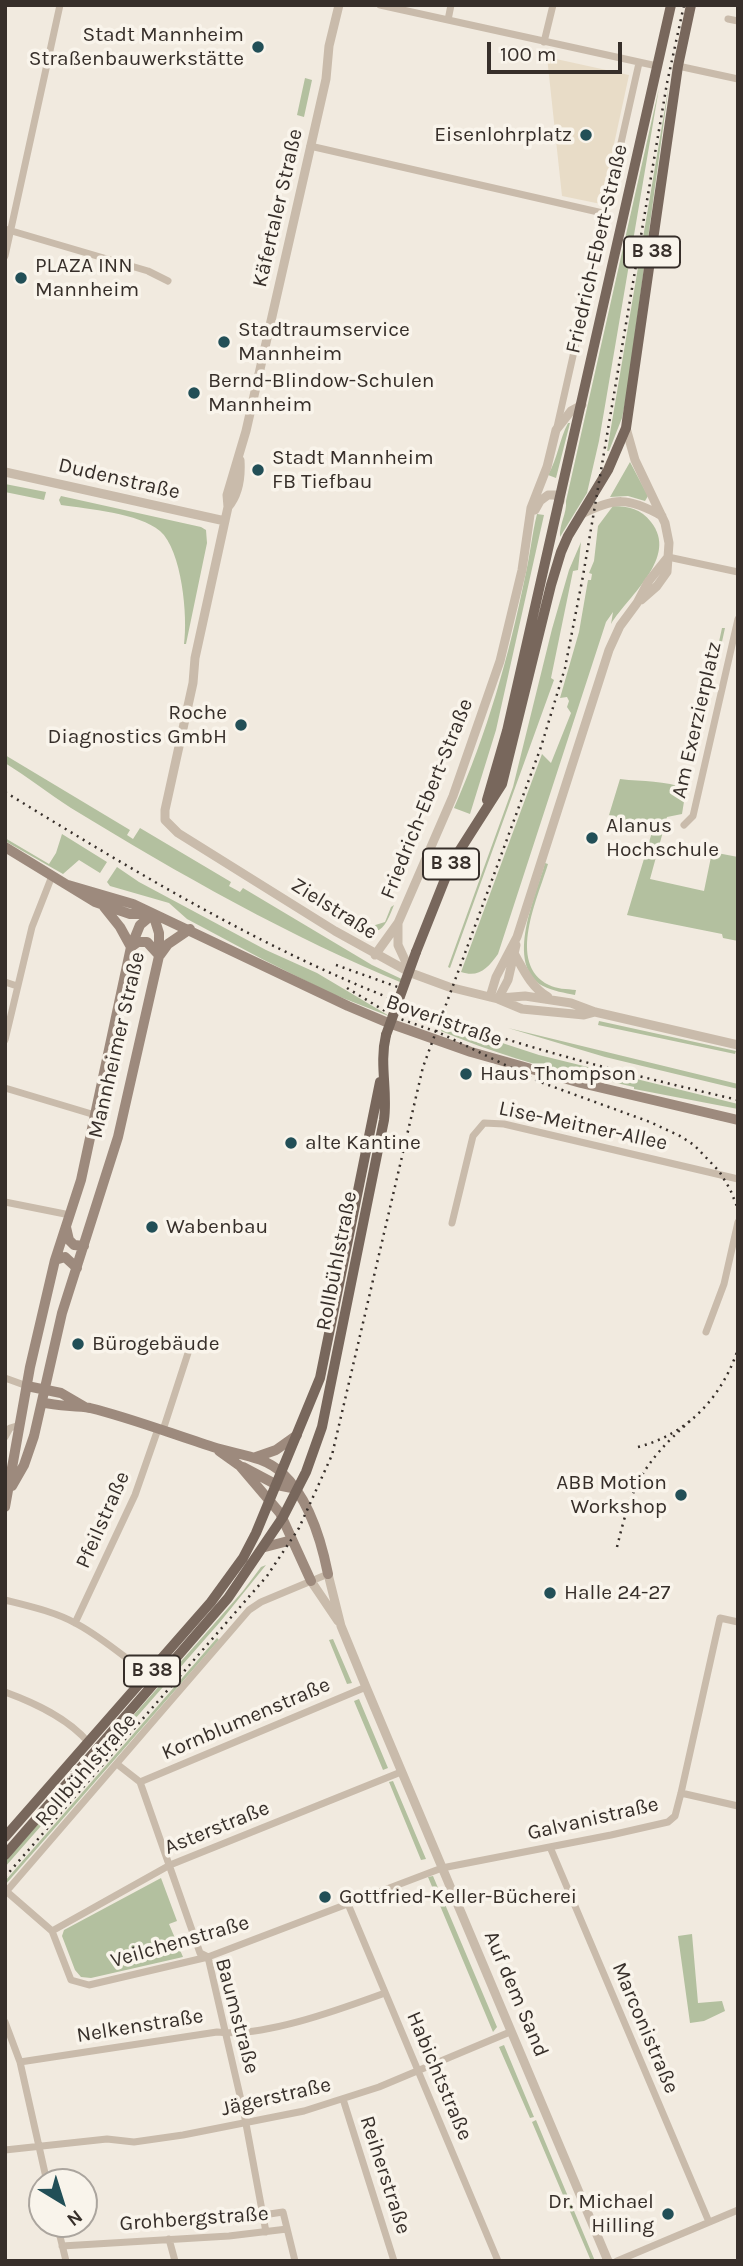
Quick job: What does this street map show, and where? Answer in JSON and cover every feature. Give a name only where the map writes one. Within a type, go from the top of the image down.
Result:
[{"type":"main road","name":"Friedrich-Ebert-Straße","points":[[414,952],[441,872],[486,803],[507,732],[671,5]]},
{"type":"main road","name":"B 38","points":[[384,1034],[414,952],[451,864],[502,784],[561,552],[608,470],[626,428],[678,66],[691,5]]},
{"type":"main road","points":[[5,847],[76,892],[104,906],[130,914],[153,914]]},
{"type":"main road","name":"Boveristraße","points":[[68,885],[134,904],[348,1006],[471,1052],[581,1083],[738,1120]]},
{"type":"main road","points":[[104,906],[131,947],[147,942],[159,956],[168,944],[190,929]]},
{"type":"main road","name":"Mannheimer Straße","points":[[5,1507],[27,1386],[55,1260],[80,1180],[131,947],[141,925],[153,914],[159,933],[159,956],[118,1137],[62,1313],[34,1436],[24,1465],[9,1490]]},
{"type":"main road","name":"Rollbühlstraße","points":[[282,1473],[320,1378],[379,1089],[378,1050],[384,1034]]},
{"type":"main road","name":"Rollbühlstraße","points":[[5,1855],[212,1617],[265,1547],[291,1502],[322,1427],[346,1315],[386,1102],[384,1034]]},
{"type":"main road","points":[[66,1226],[69,1240],[74,1245],[84,1246]]},
{"type":"main road","points":[[55,1260],[65,1257],[77,1268]]},
{"type":"main road","points":[[27,1386],[42,1402],[58,1407],[86,1408],[216,1448],[240,1466],[277,1485],[297,1489]]},
{"type":"main road","points":[[27,1386],[61,1393],[86,1408]]},
{"type":"main road","points":[[20,1425],[34,1436]]},
{"type":"main road","points":[[256,1457],[276,1450],[298,1435]]},
{"type":"main road","name":"Auf dem Sand","points":[[216,1448],[256,1457],[282,1473],[297,1489],[322,1546],[328,1574]]},
{"type":"main road","name":"Auf dem Sand","points":[[240,1466],[283,1517],[311,1581]]},
{"type":"main road","name":"B 38","points":[[277,1485],[282,1473]]},
{"type":"main road","name":"Rollbühlstraße","points":[[5,1838],[145,1672],[229,1580],[243,1558],[277,1485]]},
{"type":"main road","points":[[265,1547],[292,1540]]},
{"type":"street","points":[[5,256],[8,230],[60,5]]},
{"type":"street","name":"Käfertaler Straße","points":[[165,820],[164,810],[225,521],[240,477],[240,459],[327,70],[329,46],[339,5]]},
{"type":"street","points":[[380,5],[657,66]]},
{"type":"street","points":[[448,20],[451,5]]},
{"type":"street","points":[[544,42],[552,5]]},
{"type":"street","points":[[728,19],[738,21]]},
{"type":"street","name":"Friedrich-Ebert-Straße","points":[[379,957],[398,923],[453,796],[500,661],[522,570],[531,508],[547,467],[556,430],[607,214],[639,62]]},
{"type":"street","points":[[678,66],[738,79]]},
{"type":"street","points":[[310,146],[607,214]]},
{"type":"street","points":[[8,230],[148,271],[168,281]]},
{"type":"street","points":[[586,306],[597,307],[605,302]]},
{"type":"street","points":[[556,430],[572,411],[582,405]]},
{"type":"street","points":[[494,998],[496,977],[517,937],[609,650],[620,626],[648,582],[668,557],[668,536],[662,516],[635,460],[626,428]]},
{"type":"street","name":"Dudenstraße","points":[[5,471],[225,521]]},
{"type":"street","name":"Friedrich-Ebert-Straße","points":[[530,525],[536,507],[544,498],[553,494],[560,501]]},
{"type":"street","points":[[580,515],[622,500],[638,504],[662,516]]},
{"type":"street","points":[[668,557],[738,572]]},
{"type":"street","name":"Am Exerzierplatz","points":[[684,825],[693,816],[738,619]]},
{"type":"street","name":"Zielstraße","points":[[165,820],[178,833],[379,957],[411,973],[522,1009],[584,1015],[595,1012]]},
{"type":"street","points":[[5,1040],[32,927],[52,876]]},
{"type":"street","name":"Friedrich-Ebert-Straße","points":[[398,923],[398,945],[411,973]]},
{"type":"street","points":[[494,998],[505,989],[517,937]]},
{"type":"street","points":[[379,957],[398,945]]},
{"type":"street","points":[[515,955],[528,978],[541,993],[552,1000]]},
{"type":"street","points":[[5,982],[17,986]]},
{"type":"street","name":"Zielstraße","points":[[494,998],[524,996],[579,1005],[595,1012],[738,1045]]},
{"type":"street","points":[[5,1088],[95,1115]]},
{"type":"street","name":"Lise-Meitner-Allee","points":[[452,1223],[473,1136],[477,1128],[484,1123],[504,1124],[738,1179]]},
{"type":"street","points":[[5,1202],[70,1215]]},
{"type":"street","points":[[706,1332],[724,1284],[738,1222]]},
{"type":"street","name":"Pfeilstraße","points":[[75,1623],[135,1495],[188,1353]]},
{"type":"street","points":[[5,1378],[27,1386]]},
{"type":"street","points":[[5,1437],[10,1428],[20,1425]]},
{"type":"street","name":"Rollbühlstraße","points":[[6,1892],[249,1610],[261,1602],[328,1574]]},
{"type":"street","name":"Auf dem Sand","points":[[328,1574],[341,1626],[608,2261]]},
{"type":"street","name":"Auf dem Sand","points":[[311,1581],[341,1626]]},
{"type":"street","points":[[5,1600],[75,1623],[145,1672]]},
{"type":"street","name":"Galvanistraße","points":[[442,1868],[668,1822],[675,1816],[681,1793],[720,1618],[738,1622]]},
{"type":"street","name":"Kornblumenstraße","points":[[140,1782],[366,1687]]},
{"type":"street","points":[[5,1692],[48,1712],[86,1740]]},
{"type":"street","points":[[117,1764],[140,1782]]},
{"type":"street","name":"Asterstraße","points":[[52,1931],[170,1866],[401,1772]]},
{"type":"street","name":"Baumstraße","points":[[140,1782],[200,1953],[208,1957],[246,2123],[266,2232]]},
{"type":"street","points":[[681,1793],[738,1806]]},
{"type":"street","name":"Marconistraße","points":[[550,1847],[709,2222]]},
{"type":"street","name":"Veilchenstraße","points":[[6,1892],[52,1931],[71,1980],[89,1985],[208,1957],[442,1868]]},
{"type":"street","name":"Habichtstraße","points":[[348,1903],[498,2261]]},
{"type":"street","name":"Nelkenstraße","points":[[20,2062],[217,2032],[239,2034],[344,2008],[385,1993]]},
{"type":"street","points":[[5,2022],[20,2062],[44,2168]]},
{"type":"street","name":"Jägerstraße","points":[[5,2150],[107,2139],[134,2142],[246,2123],[343,2099],[510,2032]]},
{"type":"street","name":"Reiherstraße","points":[[343,2099],[394,2261]]},
{"type":"street","points":[[617,2261],[738,2210]]},
{"type":"street","points":[[263,2215],[284,2212],[295,2261]]},
{"type":"street","name":"Grohbergstraße","points":[[62,2246],[287,2229]]},
{"type":"street","points":[[60,2238],[66,2261]]},
{"type":"street","points":[[169,2239],[175,2261]]},
{"type":"green space","points":[[305,78],[312,80],[304,117],[297,115]]},
{"type":"green space","points":[[669,84],[627,393],[622,418],[607,451]]},
{"type":"green space","points":[[659,88],[599,441],[587,493],[560,537],[566,501]]},
{"type":"green space","points":[[570,423],[556,478],[548,475]]},
{"type":"green space","points":[[630,462],[648,496],[645,501],[628,496],[610,497]]},
{"type":"green space","points":[[5,484],[46,492],[44,500],[5,492]]},
{"type":"green space","points":[[61,496],[206,530],[207,543],[186,644],[182,584],[168,540],[151,525],[127,516],[61,505]]},
{"type":"green space","points":[[613,506],[634,509],[651,522],[658,535],[659,549],[655,562],[611,624],[613,612],[606,622],[498,954],[491,964],[478,973],[467,974],[461,972],[542,754],[551,763],[571,713],[567,707],[567,697],[560,698],[579,632],[588,580],[591,580],[592,574],[589,573],[594,561],[598,526]]},
{"type":"green space","points":[[537,514],[544,515],[496,730],[470,814],[454,808],[477,752],[504,665],[519,607]]},
{"type":"green space","points":[[581,542],[578,570],[573,571],[551,678],[554,680],[450,968],[448,967],[513,787],[552,629],[569,570]]},
{"type":"green space","points":[[722,628],[725,628],[701,738],[698,738]]},
{"type":"green space","points":[[5,755],[130,830],[127,835],[133,839],[140,828],[231,882],[229,886],[240,892],[243,888],[372,965],[408,982],[407,985],[278,925],[153,857],[71,808],[5,763]]},
{"type":"green space","points":[[620,779],[662,783],[686,789],[682,814],[667,817],[650,879],[704,891],[712,852],[738,857],[738,941],[723,938],[722,934],[627,915],[653,829],[609,815]]},
{"type":"green space","points":[[62,834],[107,862],[100,873],[79,860],[63,874],[5,841],[5,838],[49,864]]},
{"type":"green space","points":[[545,863],[548,864],[529,929],[529,962],[536,975],[549,985],[576,990],[575,995],[543,986],[532,976],[526,962],[526,929]]},
{"type":"green space","points":[[117,867],[139,882],[266,950],[317,973],[391,1017],[330,993],[262,959],[187,919],[169,903],[110,886],[107,882]]},
{"type":"green space","points":[[394,905],[386,923],[377,930],[366,929],[349,920],[353,918],[369,927],[385,922]]},
{"type":"green space","points":[[599,1021],[736,1051],[735,1054],[598,1025]]},
{"type":"green space","points":[[444,1024],[539,1055],[738,1104],[738,1109],[634,1089],[535,1064],[441,1031]]},
{"type":"green space","points":[[508,1028],[738,1084],[738,1089],[605,1057]]},
{"type":"green space","points":[[266,1565],[220,1622],[5,1867],[5,1861],[243,1591],[261,1567]]},
{"type":"green space","points":[[217,1638],[219,1640],[5,1885],[5,1881]]},
{"type":"green space","points":[[333,1639],[352,1683],[347,1684],[329,1640]]},
{"type":"green space","points":[[359,1699],[388,1768],[383,1770],[354,1701]]},
{"type":"green space","points":[[393,1781],[426,1859],[421,1860],[389,1782]]},
{"type":"green space","points":[[433,1876],[497,2027],[493,2032],[428,1877]]},
{"type":"green space","points":[[161,1878],[177,1921],[169,1924],[183,1957],[91,1978],[81,1977],[75,1970],[62,1936],[64,1930]]},
{"type":"green space","points":[[692,1934],[698,2003],[722,2001],[725,2011],[704,2021],[690,2023],[678,1936]]},
{"type":"green space","points":[[504,2045],[534,2117],[530,2118],[499,2047]]},
{"type":"green space","points":[[536,2120],[595,2261],[591,2261],[532,2122]]},
{"type":"shaded area","name":"Eisenlohrplatz","points":[[547,57],[629,75],[601,204],[562,196]]},
{"type":"railway","points":[[5,1877],[267,1576],[299,1528],[332,1455],[423,1067],[541,747],[565,668],[667,83],[684,5]]},
{"type":"railway","points":[[5,792],[192,903],[337,976],[473,1029],[605,1067],[738,1100]]},
{"type":"railway","points":[[336,965],[406,990]]},
{"type":"railway","points":[[347,988],[395,1017],[440,1033],[540,1082],[650,1122],[680,1136],[694,1145],[719,1171],[738,1209]]},
{"type":"railway","points":[[638,1447],[672,1433],[701,1411],[723,1383],[738,1349]]},
{"type":"railway","points":[[617,1547],[628,1507],[641,1477],[660,1450],[690,1421]]},
{"type":"place","name":"Stadt Mannheim Straßenbauwerkstätte","points":[[258,47]]},
{"type":"place","name":"Eisenlohrplatz","points":[[586,135]]},
{"type":"place","name":"PLAZA INN Mannheim","points":[[21,278]]},
{"type":"place","name":"Stadtraumservice Mannheim","points":[[224,342]]},
{"type":"place","name":"Bernd-Blindow-Schulen Mannheim","points":[[194,393]]},
{"type":"place","name":"Stadt Mannheim FB Tiefbau","points":[[258,470]]},
{"type":"place","name":"Roche Diagnostics GmbH","points":[[241,725]]},
{"type":"place","name":"Alanus Hochschule","points":[[592,838]]},
{"type":"place","name":"Haus Thompson","points":[[466,1074]]},
{"type":"place","name":"alte Kantine","points":[[291,1143]]},
{"type":"place","name":"Wabenbau","points":[[152,1227]]},
{"type":"place","name":"Bürogebäude","points":[[78,1344]]},
{"type":"place","name":"ABB Motion Workshop","points":[[681,1495]]},
{"type":"place","name":"Halle 24-27","points":[[550,1593]]},
{"type":"place","name":"Gottfried-Keller-Bücherei","points":[[325,1897]]},
{"type":"place","name":"Dr. Michael Hilling","points":[[668,2214]]}]
